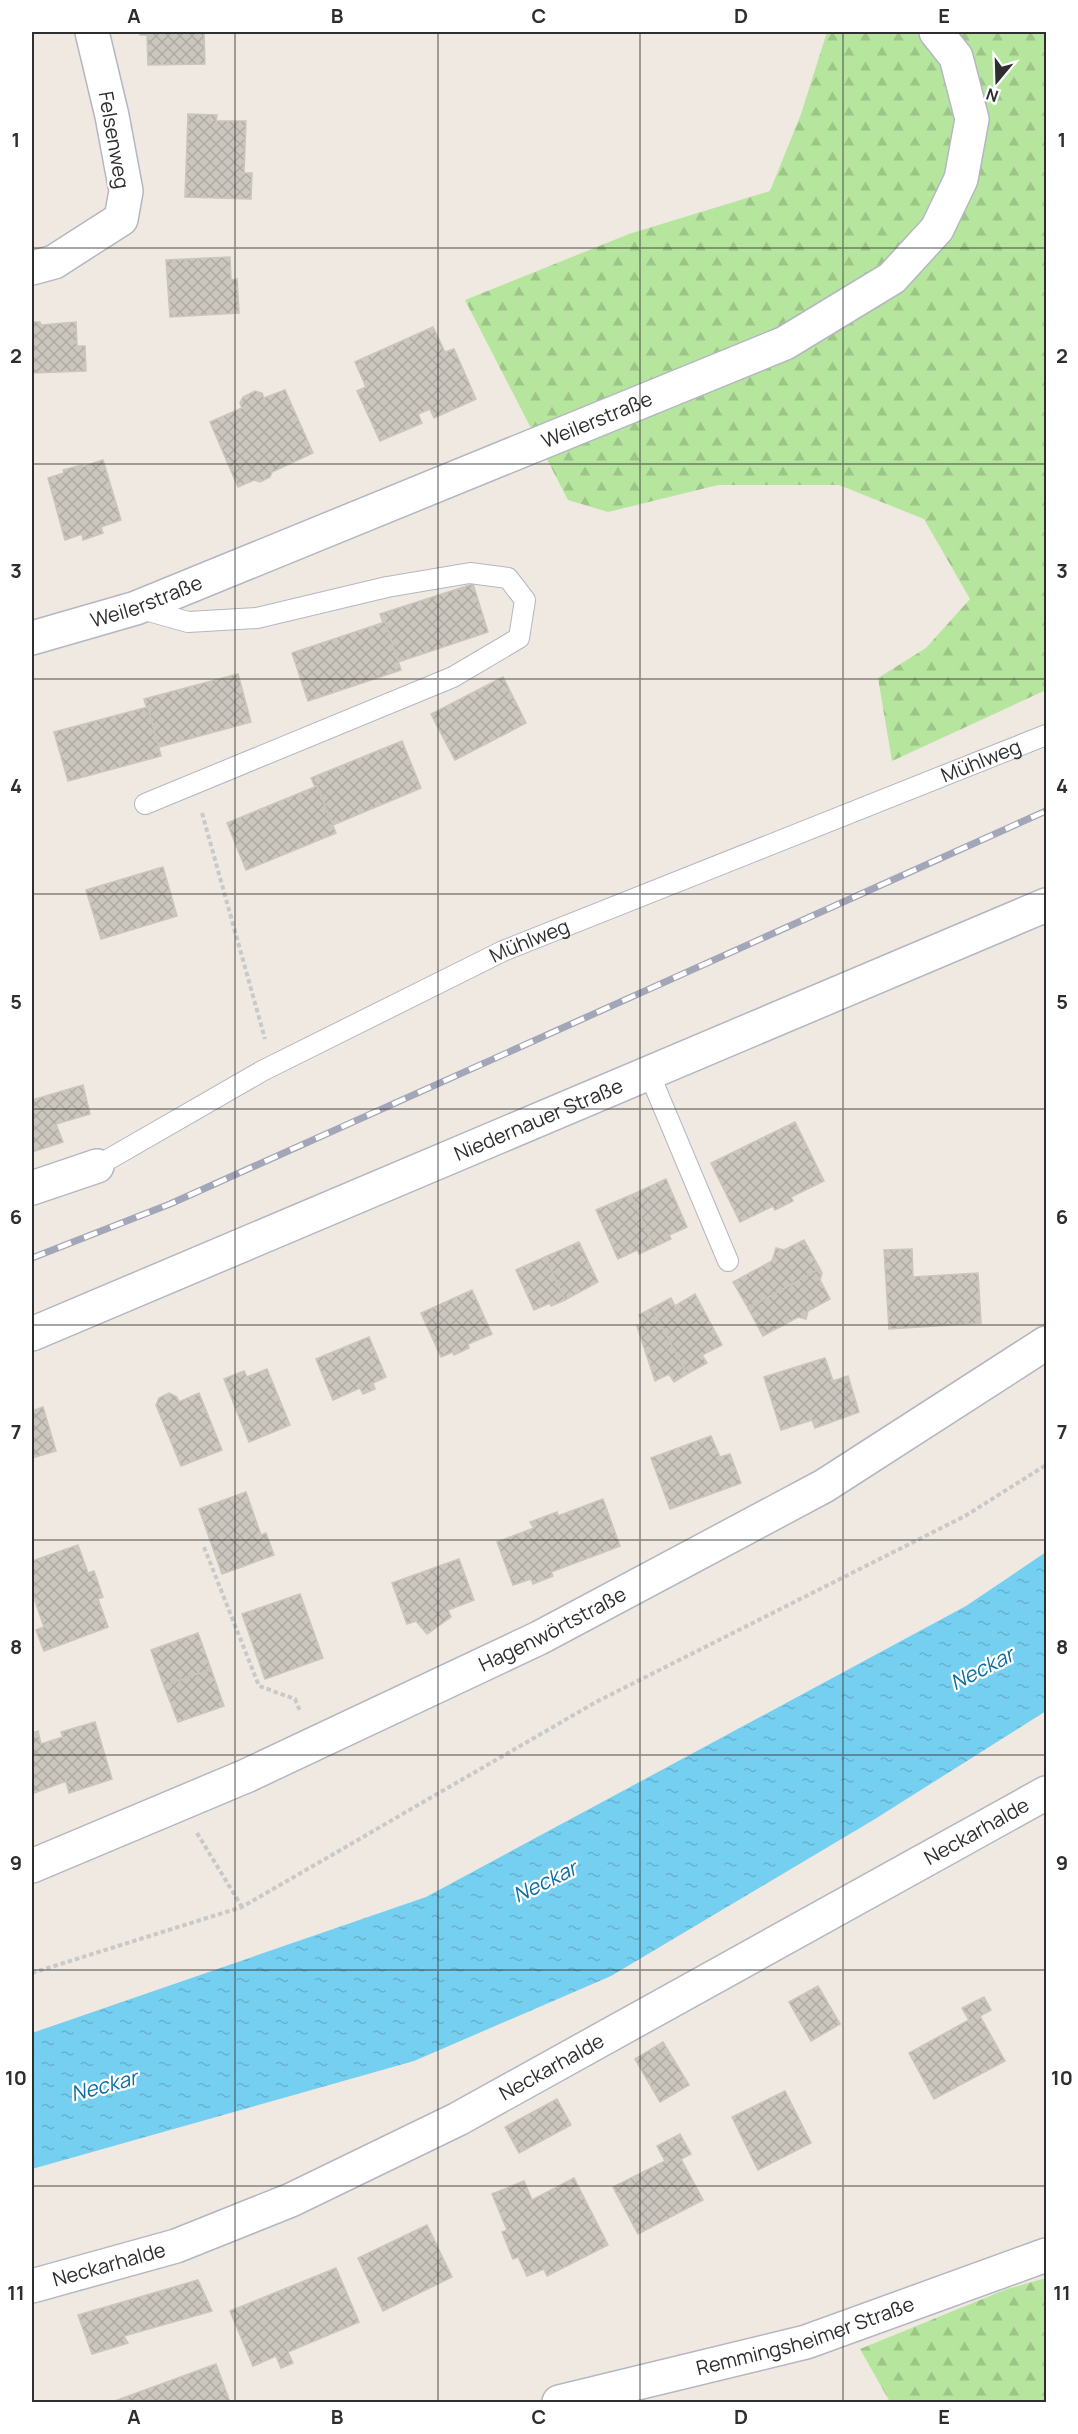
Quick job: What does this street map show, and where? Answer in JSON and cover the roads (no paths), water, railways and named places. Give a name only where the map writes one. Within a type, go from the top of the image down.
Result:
[{"type":"street","name":"Felsenweg","points":[[32,268],[54,262],[121,219],[126,191],[112,116],[92,32]]},
{"type":"street","name":"Weilerstraße","points":[[32,638],[136,608],[785,343],[891,278],[937,229],[961,179],[972,120],[956,57],[936,32]]},
{"type":"street","name":"Niedernauer Straße","points":[[32,1334],[1047,905]]},
{"type":"street","name":"Mühlweg","points":[[32,1188],[97,1166]]},
{"type":"street","name":"Hagenwörtstraße","points":[[32,1866],[315,1744],[539,1638],[824,1486],[1047,1343]]},
{"type":"street","name":"Neckarhalde","points":[[32,2286],[176,2246],[291,2200],[458,2119],[1047,1793]]},
{"type":"street","name":"Remmingsheimer Straße","points":[[560,2403],[806,2342],[1047,2255]]},
{"type":"lane","points":[[136,608],[188,622],[257,618],[387,587],[470,573],[508,578],[525,600],[519,638],[453,677],[145,804]]},
{"type":"lane","name":"Mühlweg","points":[[97,1166],[273,1066],[503,951],[1047,735]]},
{"type":"lane","points":[[649,1073],[728,1261]]},
{"type":"water","name":"Neckar","points":[[1046,1552],[1046,1711],[875,1819],[611,1976],[414,2061],[32,2169],[32,2033],[426,1897],[966,1606]]},
{"type":"railway","points":[[32,1258],[170,1204],[1046,811]]}]
